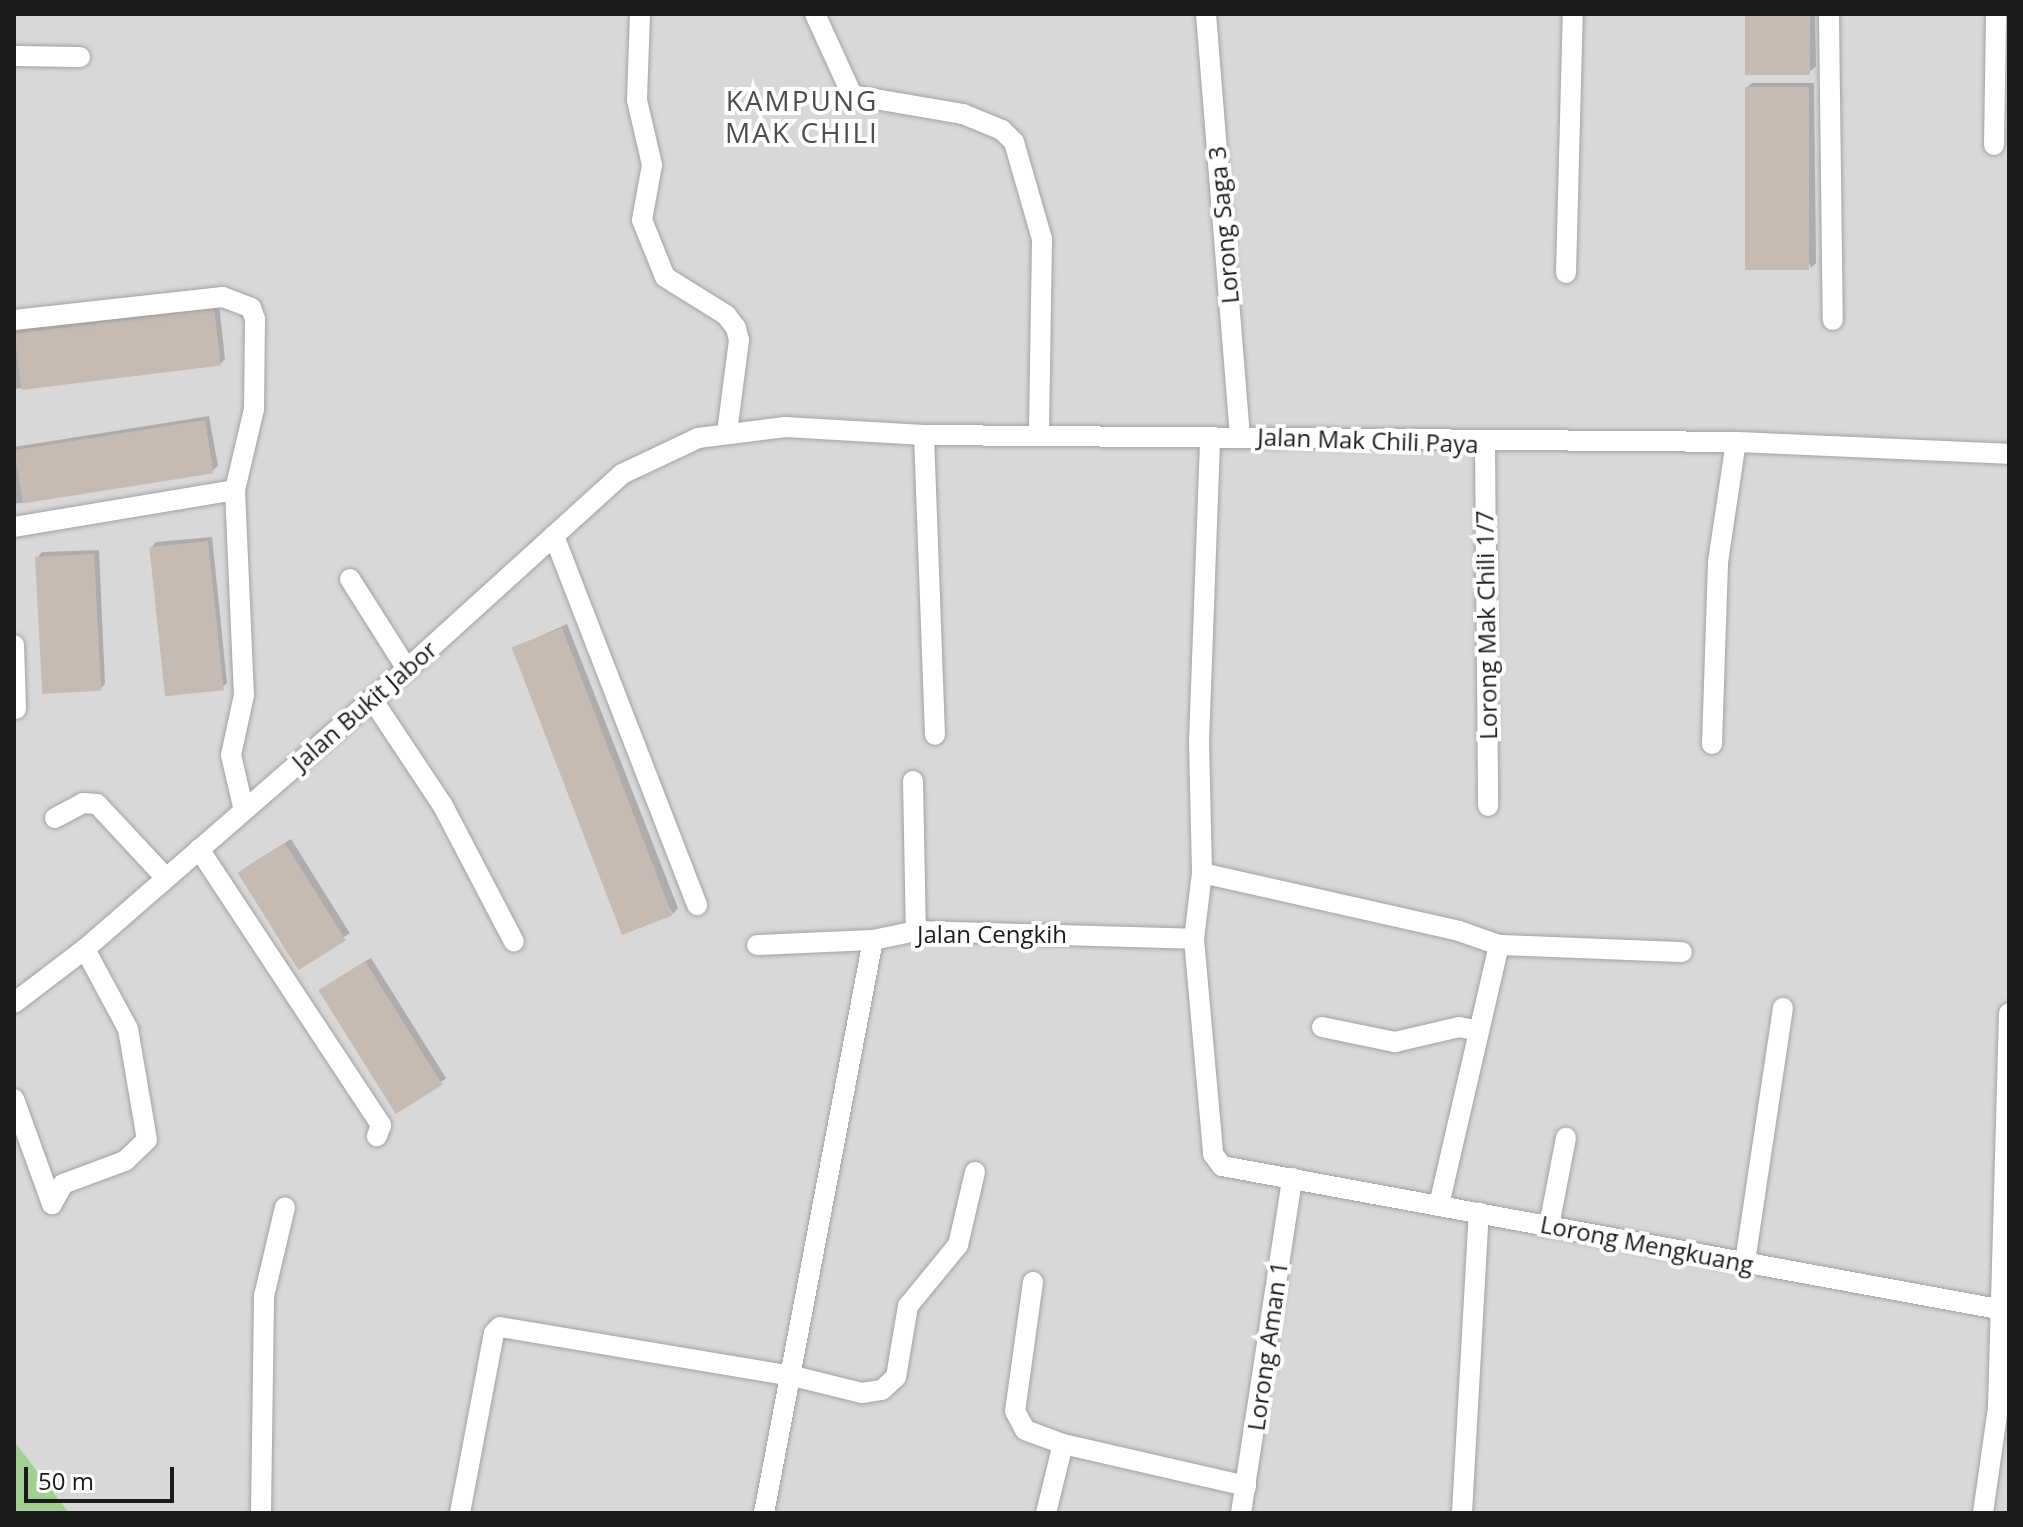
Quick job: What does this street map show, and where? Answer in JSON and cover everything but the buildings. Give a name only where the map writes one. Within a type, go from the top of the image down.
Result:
[{"type":"street","points":[[640,14],[637,100],[652,165],[642,220],[665,277],[726,315],[736,328],[739,340],[727,432]]},
{"type":"street","points":[[815,14],[852,95],[963,114],[1002,130],[1014,142],[1042,239],[1039,436]]},
{"type":"street","name":"Lorong Saga 3","points":[[1206,14],[1240,436]]},
{"type":"street","points":[[1566,273],[1573,14]]},
{"type":"street","points":[[1829,14],[1833,320]]},
{"type":"street","points":[[1994,145],[1996,14]]},
{"type":"street","points":[[14,56],[80,57]]},
{"type":"street","points":[[14,320],[223,297],[243,301],[255,319],[255,385],[250,435],[235,490],[244,677],[231,768],[244,811]]},
{"type":"street","name":"Jalan Mak Chili Paya","points":[[727,432],[785,427],[924,435],[1210,439],[1240,436],[1485,444],[1736,442],[2009,454]]},
{"type":"street","name":"Jalan Bukit Jabor","points":[[14,1003],[85,949],[244,811],[407,669],[622,474],[698,438],[727,432]]},
{"type":"street","points":[[924,435],[935,735]]},
{"type":"street","points":[[1194,939],[1202,873],[1199,742],[1210,439]]},
{"type":"street","points":[[1712,744],[1718,562],[1736,442]]},
{"type":"street","name":"Lorong Mak Chili 1/7","points":[[1485,444],[1488,806]]},
{"type":"street","points":[[14,527],[235,490]]},
{"type":"street","points":[[554,536],[697,905]]},
{"type":"street","points":[[350,579],[407,669]]},
{"type":"street","points":[[14,645],[16,709]]},
{"type":"street","points":[[372,699],[443,806],[514,942]]},
{"type":"street","points":[[913,781],[916,931]]},
{"type":"street","points":[[55,818],[83,803],[97,804],[166,878]]},
{"type":"street","points":[[199,849],[381,1125],[377,1136]]},
{"type":"street","points":[[1202,873],[1459,931],[1499,945],[1682,952]]},
{"type":"street","name":"Jalan Cengkih","points":[[757,945],[873,940],[916,931],[1194,939]]},
{"type":"street","name":"Lorong Mengkuang","points":[[1194,939],[1213,1154],[1222,1166],[2006,1310]]},
{"type":"street","points":[[764,1513],[793,1376],[873,940]]},
{"type":"street","points":[[1439,1205],[1499,945]]},
{"type":"street","points":[[14,1099],[52,1204],[63,1184],[125,1161],[147,1140],[128,1029],[85,949]]},
{"type":"street","points":[[1745,1262],[1783,1008]]},
{"type":"street","points":[[1983,1513],[2004,1409],[2009,1013]]},
{"type":"street","points":[[1322,1027],[1395,1042],[1459,1027],[1479,1031]]},
{"type":"street","points":[[1549,1226],[1566,1138]]},
{"type":"street","points":[[460,1513],[494,1333],[500,1327],[793,1376],[862,1393],[891,1384],[900,1362],[903,1317],[914,1295],[958,1245],[975,1172]]},
{"type":"street","name":"Lorong Aman 1","points":[[1241,1513],[1292,1178]]},
{"type":"street","points":[[261,1513],[264,1296],[285,1207]]},
{"type":"street","points":[[1462,1513],[1479,1212]]},
{"type":"street","points":[[1033,1282],[1015,1411],[1030,1433],[1063,1444],[1246,1486]]},
{"type":"street","points":[[1046,1513],[1063,1444]]},
{"type":"shaded area","points":[[14,14],[2009,14],[2009,1513],[14,1513]]},
{"type":"green space","points":[[14,1441],[69,1513],[14,1513]]},
{"type":"district","name":"KAMPUNG MAK CHILI","points":[[802,116]]}]
